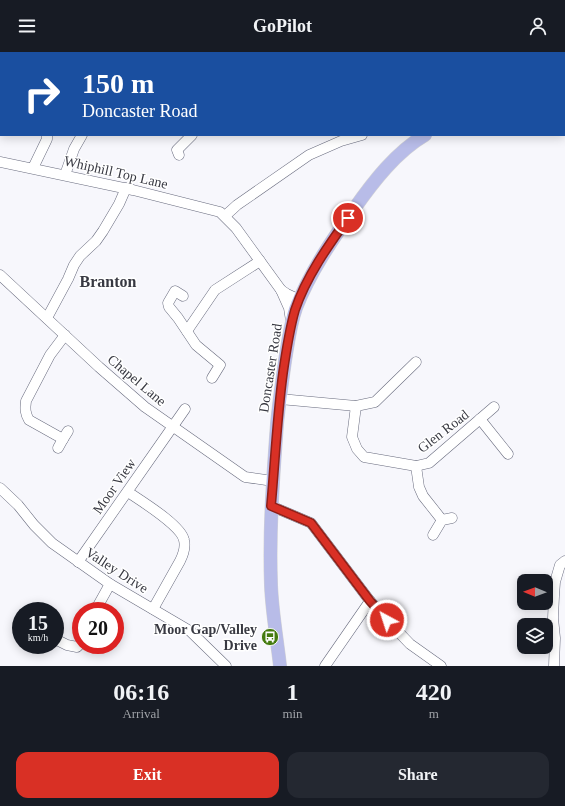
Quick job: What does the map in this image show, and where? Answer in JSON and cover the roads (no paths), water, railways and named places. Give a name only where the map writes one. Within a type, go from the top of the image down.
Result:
[{"type":"main road","name":"Doncaster Road","points":[[280,666],[271,586],[271,506],[280,399],[288,338],[300,300],[315,269],[339,230],[356,206],[395,159],[419,136]]},
{"type":"street","points":[[34,168],[47,136]]},
{"type":"street","points":[[65,175],[74,149],[81,136]]},
{"type":"street","points":[[176,151],[191,136]]},
{"type":"street","points":[[225,216],[237,205],[309,155],[339,138],[354,136]]},
{"type":"street","name":"Whiphill Top Lane","points":[[0,162],[126,188],[215,210],[225,216],[247,242],[281,290],[300,300]]},
{"type":"street","points":[[47,318],[74,265],[80,256],[104,231],[126,188]]},
{"type":"street","points":[[187,331],[215,290],[260,261]]},
{"type":"street","name":"Chapel Lane","points":[[0,275],[124,390],[173,427],[245,478],[273,481]]},
{"type":"street","points":[[281,290],[289,308],[292,323]]},
{"type":"street","points":[[175,291],[168,303],[169,307],[200,349],[223,367],[212,378]]},
{"type":"street","points":[[63,439],[29,420],[25,409],[26,401],[50,356],[65,335]]},
{"type":"street","points":[[280,399],[356,406],[375,402],[416,362]]},
{"type":"street","name":"Glen Road","points":[[356,406],[352,437],[357,449],[364,457],[416,466],[429,463],[494,407]]},
{"type":"street","name":"Moor View","points":[[78,562],[185,409]]},
{"type":"street","points":[[480,419],[508,454]]},
{"type":"street","points":[[416,466],[419,487],[423,496],[447,519],[433,535]]},
{"type":"street","name":"Valley Drive","points":[[0,488],[18,505],[42,534],[78,562],[110,584],[190,631],[226,666]]},
{"type":"street","points":[[128,492],[176,527],[184,539],[184,553],[153,609]]},
{"type":"street","points":[[271,506],[311,523],[370,601],[410,644],[441,666]]},
{"type":"street","points":[[554,666],[555,638],[553,618],[555,582],[560,565],[565,561]]},
{"type":"street","points":[[100,602],[110,584]]},
{"type":"street","points":[[325,666],[370,601]]},
{"type":"place","name":"Moor Gap/Valley Drive","points":[[270,637]]},
{"type":"district","name":"Branton","points":[[108,281]]}]
